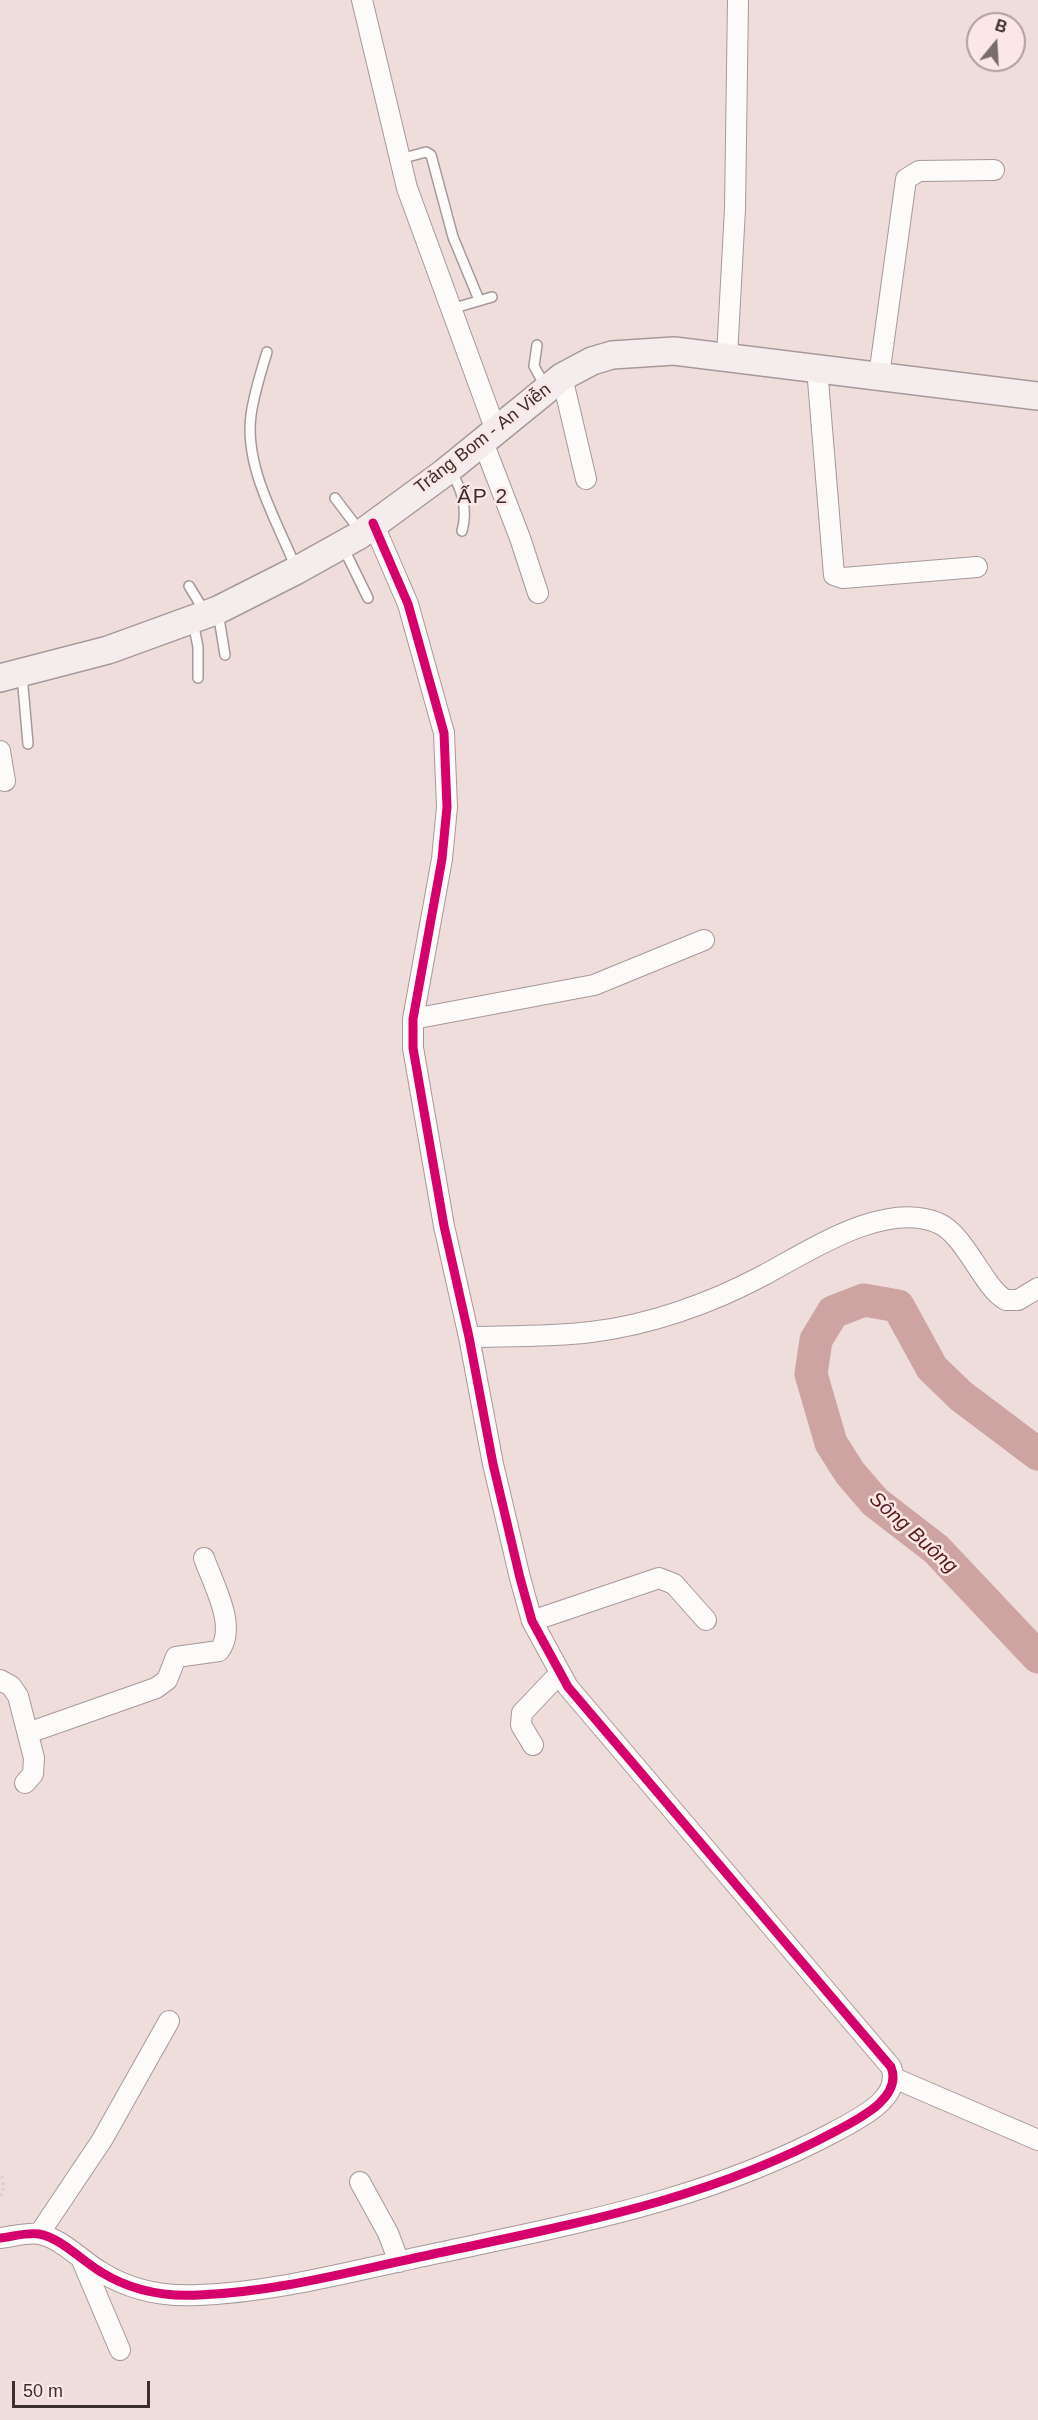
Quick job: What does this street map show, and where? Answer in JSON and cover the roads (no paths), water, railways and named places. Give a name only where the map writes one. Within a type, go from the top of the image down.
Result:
[{"type":"main road","name":"Trảng Bom - An Viễn","points":[[11,675],[108,650],[205,614],[297,570],[359,533],[450,469],[554,383],[592,361],[639,352],[674,351],[1038,396]]},
{"type":"street","points":[[362,0],[407,188],[451,309],[538,593]]},
{"type":"street","points":[[726,356],[735,209],[738,0]]},
{"type":"street","points":[[879,376],[906,179],[919,171],[994,170]]},
{"type":"street","points":[[817,368],[834,575],[843,578],[978,567]]},
{"type":"street","points":[[554,383],[586,479]]},
{"type":"street","points":[[0,2238],[39,2234],[102,2273],[127,2285],[173,2295],[200,2295],[302,2284],[601,2219],[690,2194],[807,2146],[852,2122],[882,2100],[888,2093],[894,2078],[891,2067],[568,1687],[532,1621],[493,1464],[469,1337],[444,1226],[413,1048],[413,1019],[443,850],[447,807],[444,734],[408,604],[359,533]]},
{"type":"street","points":[[0,751],[5,781]]},
{"type":"street","points":[[413,1019],[594,986],[704,940]]},
{"type":"street","points":[[469,1337],[551,1336],[593,1332],[646,1321],[738,1288],[853,1228],[894,1220],[928,1220],[949,1229],[1006,1300],[1018,1300],[1038,1288]]},
{"type":"street","points":[[28,1733],[156,1688],[166,1680],[176,1657],[219,1651],[226,1631],[204,1558]]},
{"type":"street","points":[[532,1621],[659,1578],[674,1584],[706,1620]]},
{"type":"street","points":[[533,1745],[521,1725],[522,1713],[560,1673]]},
{"type":"street","points":[[0,1680],[11,1686],[18,1696],[34,1758],[33,1774],[24,1783]]},
{"type":"street","points":[[39,2234],[102,2140],[170,2021]]},
{"type":"street","points":[[894,2078],[1038,2140]]},
{"type":"street","points":[[360,2182],[388,2234],[399,2262]]},
{"type":"street","points":[[81,2258],[120,2350]]},
{"type":"lane","points":[[400,159],[426,152],[431,155],[453,237],[479,300]]},
{"type":"lane","points":[[451,309],[492,297]]},
{"type":"lane","points":[[537,345],[534,366],[554,383]]},
{"type":"lane","points":[[267,352],[251,416],[251,435],[261,485],[297,570]]},
{"type":"lane","points":[[450,469],[459,486],[465,507],[462,531]]},
{"type":"lane","points":[[335,498],[359,533],[368,598]]},
{"type":"lane","points":[[189,586],[225,655]]},
{"type":"lane","points":[[198,678],[198,647],[205,614]]},
{"type":"lane","points":[[11,675],[28,744]]},
{"type":"waterway","name":"Sông Buông","points":[[1038,1454],[961,1396],[932,1368],[898,1306],[864,1300],[833,1312],[816,1340],[811,1374],[831,1443],[850,1473],[875,1502],[936,1549],[1038,1657]]},
{"type":"district","name":"ẤP 2","points":[[483,497]]}]
